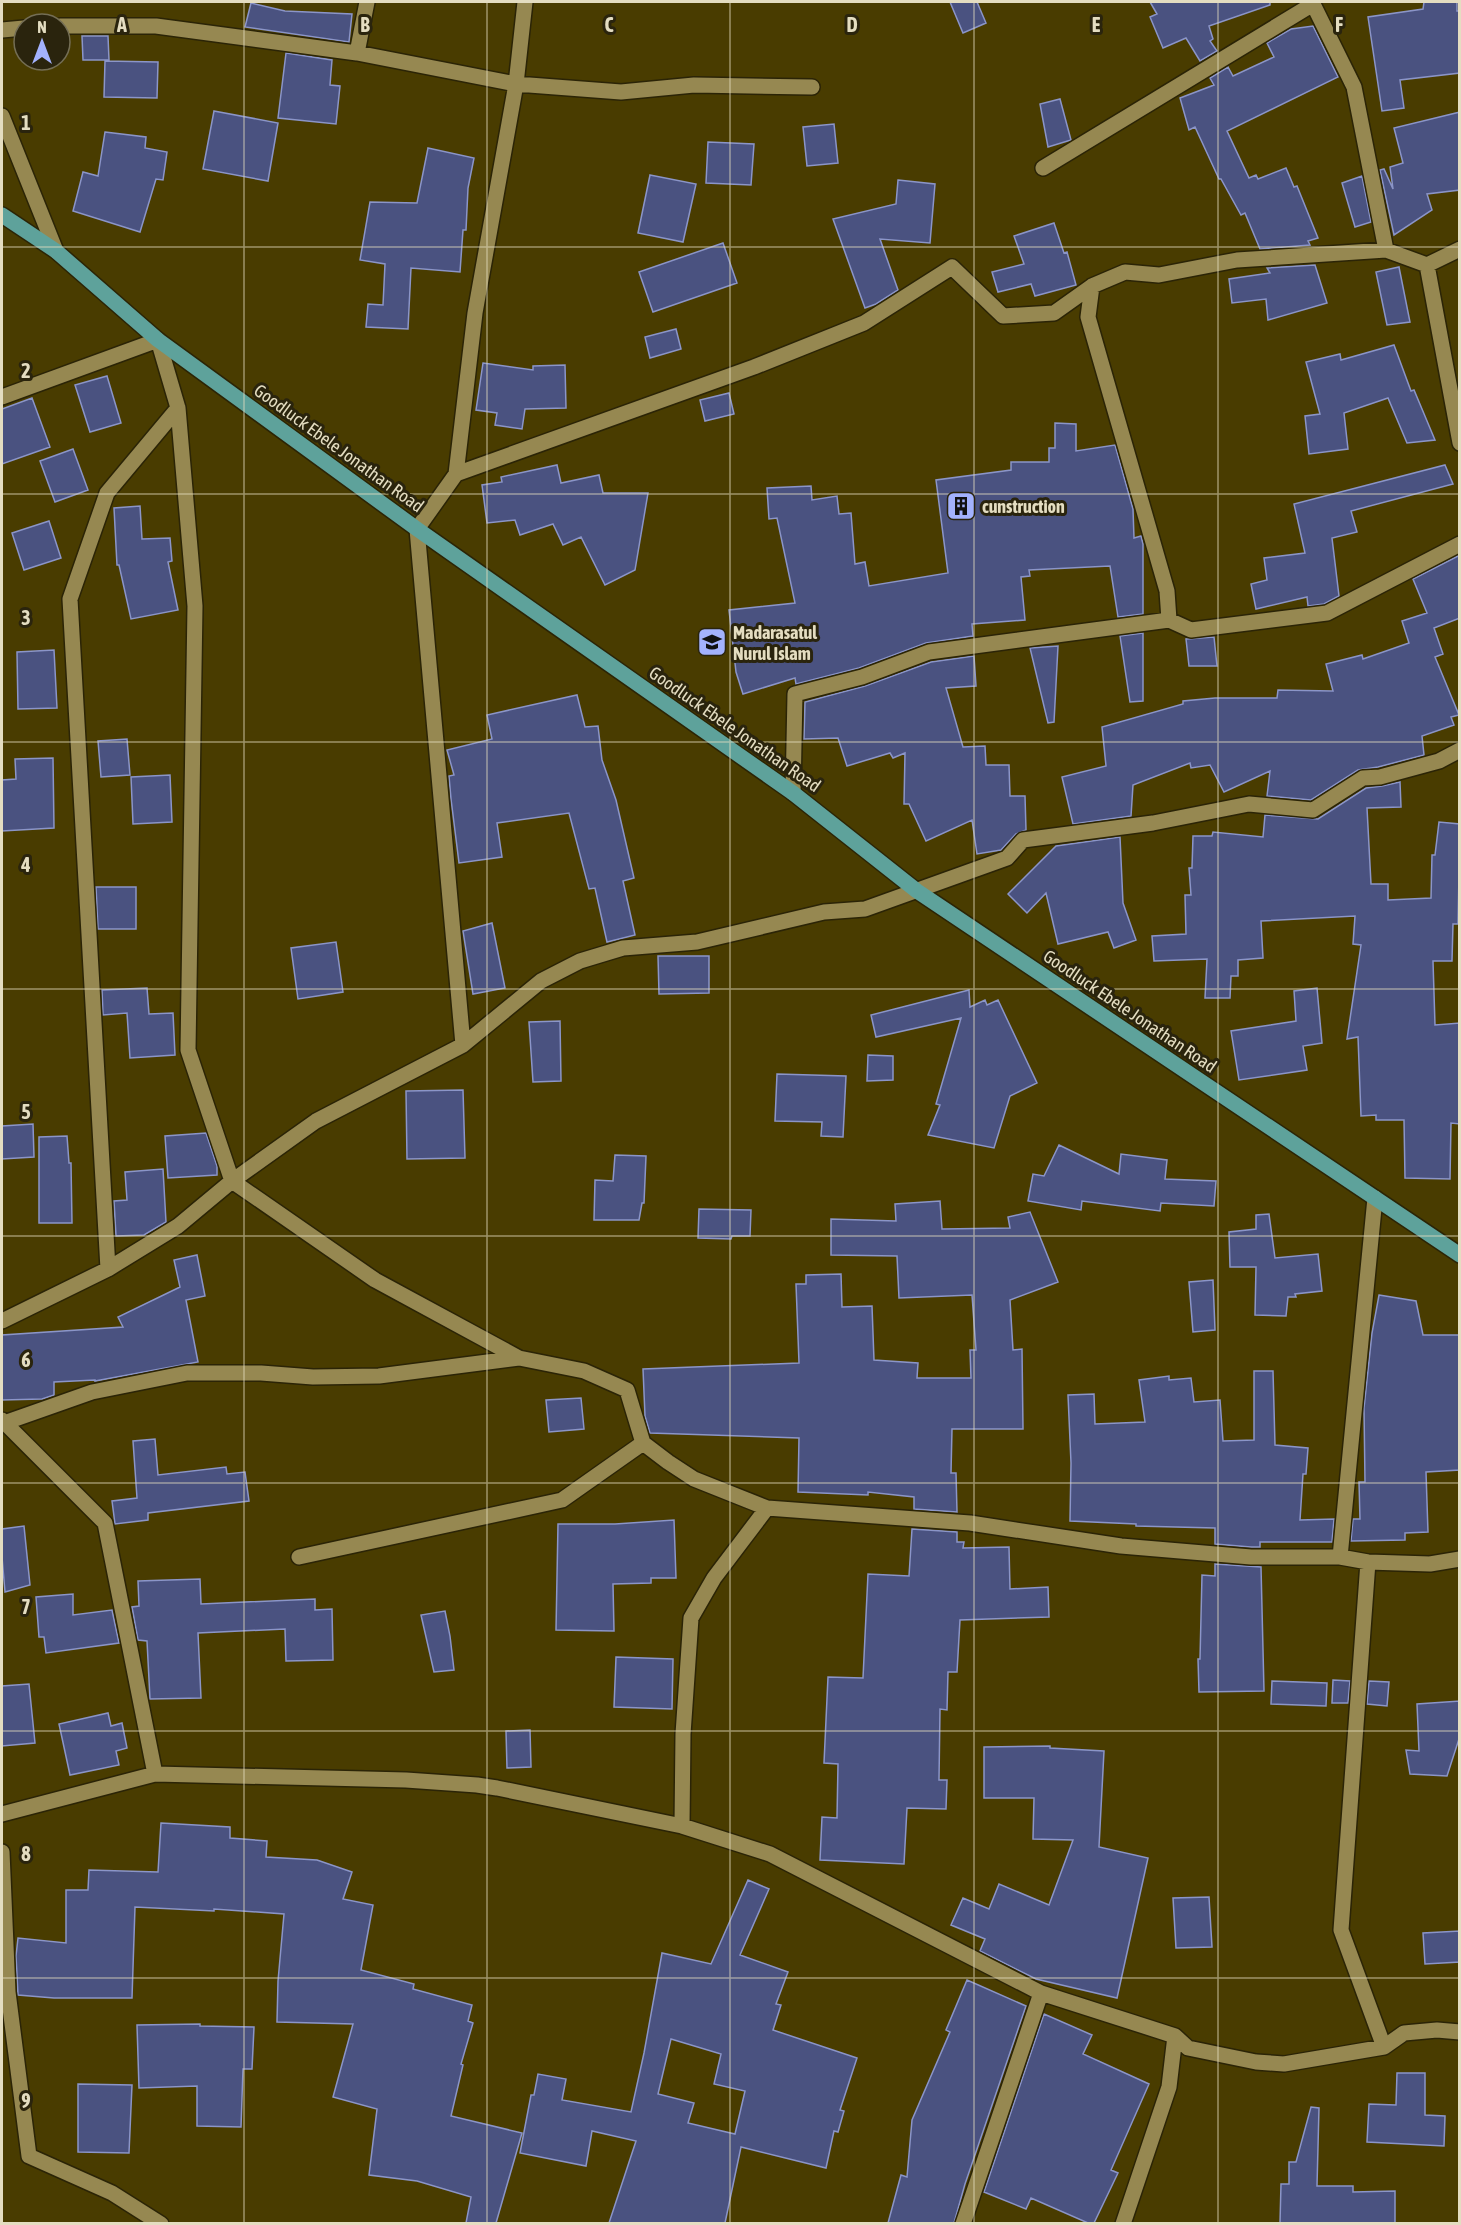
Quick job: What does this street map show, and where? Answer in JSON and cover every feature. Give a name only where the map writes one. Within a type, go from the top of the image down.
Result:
[{"type":"main road","name":"Goodluck Ebele Jonathan Road","points":[[2,215],[56,251],[158,340],[417,529],[794,793],[917,891],[1460,1255]]},
{"type":"street","points":[[357,53],[367,2]]},
{"type":"street","points":[[463,1045],[417,529],[456,474],[475,313],[516,84],[525,2]]},
{"type":"street","points":[[1043,168],[1313,3],[1354,87],[1386,250]]},
{"type":"street","points":[[72,26],[156,26],[357,53],[516,84],[621,92],[694,85],[812,87]]},
{"type":"street","points":[[2,116],[56,251]]},
{"type":"street","points":[[456,474],[754,367],[864,323],[952,267],[1004,316],[1054,313],[1092,285],[1125,272],[1159,275],[1237,260],[1386,250],[1427,265],[1460,249]]},
{"type":"street","points":[[1427,265],[1460,443]]},
{"type":"street","points":[[1092,285],[1088,317],[1167,591],[1169,620]]},
{"type":"street","points":[[2,397],[158,340],[178,408],[195,606],[188,1050],[232,1181],[375,1280],[519,1358]]},
{"type":"street","points":[[108,1269],[70,599],[107,493],[178,408]]},
{"type":"street","points":[[794,793],[795,694],[862,677],[929,652],[1169,620],[1191,630],[1327,613],[1460,544]]},
{"type":"street","points":[[2,1321],[108,1269],[178,1226],[232,1181],[316,1121],[463,1045],[541,981],[580,960],[623,948],[697,942],[824,912],[865,909],[1007,858],[1023,840],[1153,824],[1249,804],[1313,810],[1363,778],[1380,777],[1439,761],[1460,750]]},
{"type":"street","points":[[1340,1557],[1375,1198]]},
{"type":"street","points":[[155,1774],[105,1522],[2,1422],[92,1392],[187,1373],[261,1373],[314,1377],[379,1376],[519,1358],[540,1360],[584,1371],[627,1390],[643,1443],[694,1479],[767,1508],[970,1523],[1121,1546],[1251,1557],[1340,1557],[1368,1562],[1430,1564],[1460,1559]]},
{"type":"street","points":[[299,1557],[562,1500],[643,1443]]},
{"type":"street","points":[[682,1826],[683,1734],[691,1618],[714,1578],[767,1508]]},
{"type":"street","points":[[1368,1562],[1341,1930],[1384,2047]]},
{"type":"street","points":[[2,1814],[155,1774],[406,1780],[477,1785],[682,1826],[770,1854],[1041,1993],[1175,2036],[1188,2048],[1256,2062],[1284,2064],[1384,2047],[1404,2033],[1437,2030],[1460,2032]]},
{"type":"street","points":[[2,1852],[8,1992],[29,2156],[112,2193],[161,2223]]},
{"type":"street","points":[[963,2223],[1041,1993]]},
{"type":"street","points":[[1123,2223],[1168,2087],[1175,2036]]},
{"type":"building","points":[[950,2],[977,2],[986,23],[963,33]]},
{"type":"building","points":[[1150,2],[1270,2],[1270,5],[1209,26],[1213,39],[1210,41],[1217,51],[1200,61],[1186,38],[1163,48],[1150,17],[1157,14]]},
{"type":"building","points":[[1424,2],[1457,2],[1457,11],[1460,11],[1460,73],[1400,80],[1404,108],[1382,111],[1368,17],[1423,9]]},
{"type":"building","points":[[251,3],[285,11],[352,14],[349,42],[245,27]]},
{"type":"building","points":[[1313,26],[1338,77],[1227,131],[1249,178],[1256,175],[1258,179],[1286,168],[1294,187],[1297,186],[1318,238],[1308,241],[1310,245],[1260,249],[1245,213],[1241,215],[1219,179],[1195,127],[1189,130],[1180,98],[1214,85],[1210,78],[1228,67],[1233,76],[1274,57],[1267,43],[1291,29]]},
{"type":"building","points":[[82,36],[108,36],[109,60],[83,60]]},
{"type":"building","points":[[286,53],[332,60],[330,85],[340,86],[336,124],[278,118]]},
{"type":"building","points":[[105,61],[158,62],[157,98],[104,97]]},
{"type":"building","points":[[1060,99],[1071,140],[1048,147],[1040,104]]},
{"type":"building","points":[[214,111],[278,123],[268,181],[203,169]]},
{"type":"building","points":[[1460,112],[1460,190],[1427,194],[1432,210],[1394,235],[1380,170],[1384,169],[1393,189],[1390,167],[1403,163],[1394,128]]},
{"type":"building","points":[[834,124],[838,163],[807,166],[803,127]]},
{"type":"building","points":[[105,132],[146,137],[145,148],[167,152],[163,180],[156,179],[140,232],[73,211],[83,172],[98,176]]},
{"type":"building","points":[[708,142],[754,144],[751,185],[706,183]]},
{"type":"building","points":[[428,148],[474,158],[468,188],[466,230],[463,230],[460,272],[411,268],[408,329],[366,327],[368,304],[383,305],[385,264],[360,260],[370,202],[417,203]]},
{"type":"building","points":[[650,175],[696,184],[683,242],[638,233]]},
{"type":"building","points":[[1362,176],[1371,222],[1355,227],[1342,183]]},
{"type":"building","points":[[898,180],[935,184],[930,243],[880,239],[898,290],[865,308],[833,219],[896,204]]},
{"type":"building","points":[[1054,223],[1064,253],[1067,252],[1076,285],[1035,296],[1031,284],[998,292],[992,272],[1024,264],[1014,236]]},
{"type":"building","points":[[723,243],[737,283],[653,312],[639,272]]},
{"type":"building","points":[[1315,265],[1327,303],[1268,320],[1266,299],[1232,303],[1229,279],[1270,273],[1267,268]]},
{"type":"building","points":[[1399,267],[1410,322],[1387,325],[1376,272]]},
{"type":"building","points":[[676,329],[681,349],[650,358],[645,337]]},
{"type":"building","points":[[1394,345],[1411,391],[1414,390],[1435,440],[1407,443],[1388,398],[1344,413],[1348,449],[1309,454],[1305,416],[1320,414],[1306,362],[1340,354],[1341,360]]},
{"type":"building","points":[[483,363],[533,370],[533,366],[565,365],[566,408],[525,409],[522,429],[495,425],[497,413],[476,410]]},
{"type":"building","points":[[107,376],[121,423],[90,432],[75,385]]},
{"type":"building","points":[[729,393],[734,414],[705,421],[700,400]]},
{"type":"building","points":[[32,398],[50,447],[2,464],[2,409]]},
{"type":"building","points":[[1055,423],[1076,424],[1076,451],[1115,445],[1133,509],[1134,538],[1141,536],[1143,544],[1143,614],[1118,617],[1110,566],[1029,570],[1030,576],[1021,577],[1025,620],[972,624],[973,636],[926,643],[859,668],[796,684],[795,678],[743,694],[736,672],[729,610],[795,603],[777,518],[769,519],[767,488],[811,486],[812,500],[837,496],[839,514],[851,513],[855,564],[865,562],[869,586],[948,573],[936,480],[1011,470],[1011,462],[1049,462],[1049,448],[1055,448]]},
{"type":"building","points":[[73,449],[88,490],[55,502],[40,461]]},
{"type":"building","points":[[557,465],[561,483],[599,475],[603,493],[648,493],[635,570],[605,585],[581,537],[563,545],[553,524],[520,535],[515,520],[487,523],[482,485],[502,482],[501,477]]},
{"type":"building","points":[[1445,465],[1453,484],[1351,511],[1357,532],[1332,538],[1339,596],[1324,604],[1308,606],[1307,597],[1256,609],[1251,584],[1267,580],[1264,558],[1305,553],[1294,504]]},
{"type":"building","points":[[140,506],[142,539],[170,538],[172,561],[168,562],[178,610],[131,619],[119,565],[117,565],[114,508]]},
{"type":"building","points":[[49,521],[61,558],[24,570],[12,533]]},
{"type":"building","points":[[1460,555],[1460,618],[1434,628],[1443,654],[1435,657],[1459,715],[1451,717],[1454,725],[1422,736],[1424,755],[1358,770],[1311,800],[1267,796],[1270,771],[1224,792],[1210,765],[1191,768],[1190,763],[1133,785],[1131,816],[1073,824],[1062,777],[1106,766],[1102,727],[1183,704],[1183,701],[1215,698],[1277,698],[1278,690],[1333,691],[1326,664],[1362,655],[1363,659],[1409,643],[1402,621],[1427,613],[1413,579]]},
{"type":"building","points":[[1143,633],[1143,701],[1130,702],[1120,636]]},
{"type":"building","points":[[1214,637],[1217,666],[1189,666],[1186,639]]},
{"type":"building","points":[[1058,646],[1054,722],[1048,723],[1030,648]]},
{"type":"building","points":[[54,650],[57,708],[18,709],[17,652]]},
{"type":"building","points":[[974,656],[976,686],[946,688],[963,747],[985,746],[986,765],[1009,765],[1010,796],[1025,796],[1026,830],[1016,834],[1001,850],[977,854],[972,820],[926,841],[909,804],[904,804],[905,753],[893,758],[890,753],[847,766],[838,738],[804,739],[805,702],[865,686],[931,662]]},
{"type":"building","points":[[577,695],[585,727],[598,726],[602,760],[616,800],[634,878],[623,881],[635,935],[607,942],[595,888],[589,889],[569,813],[497,823],[502,857],[459,863],[451,799],[449,776],[454,775],[447,750],[492,739],[487,715]]},
{"type":"building","points":[[127,739],[130,775],[101,777],[98,741]]},
{"type":"building","points":[[53,758],[54,828],[2,831],[2,780],[16,779],[15,759]]},
{"type":"building","points":[[170,775],[172,822],[133,824],[131,777]]},
{"type":"building","points":[[1400,782],[1401,807],[1367,808],[1371,884],[1388,884],[1388,900],[1431,898],[1432,855],[1435,855],[1439,822],[1460,824],[1458,924],[1453,924],[1452,961],[1433,961],[1435,1025],[1460,1023],[1460,1124],[1451,1123],[1450,1179],[1405,1178],[1404,1120],[1376,1120],[1376,1115],[1361,1116],[1358,1037],[1347,1039],[1361,945],[1353,944],[1355,916],[1261,921],[1263,958],[1238,960],[1238,976],[1231,976],[1230,998],[1205,998],[1207,959],[1154,961],[1152,936],[1186,934],[1185,895],[1191,895],[1189,868],[1192,868],[1193,836],[1212,836],[1213,832],[1263,837],[1265,815],[1318,819],[1366,788]]},
{"type":"building","points":[[1120,837],[1123,903],[1136,940],[1114,948],[1108,932],[1058,944],[1046,893],[1027,913],[1008,894],[1056,846]]},
{"type":"building","points":[[96,887],[136,887],[136,929],[98,929]]},
{"type":"building","points":[[492,923],[505,988],[473,994],[463,931]]},
{"type":"building","points":[[336,942],[343,992],[298,999],[291,948]]},
{"type":"building","points":[[658,956],[709,956],[709,993],[659,994]]},
{"type":"building","points":[[147,988],[149,1014],[173,1013],[175,1055],[130,1058],[127,1013],[103,1015],[102,990]]},
{"type":"building","points":[[1317,988],[1322,1043],[1303,1046],[1307,1070],[1239,1080],[1231,1031],[1296,1021],[1294,991]]},
{"type":"building","points":[[969,990],[970,1007],[985,1000],[987,1005],[998,1000],[1037,1083],[1010,1096],[994,1148],[928,1135],[940,1105],[936,1104],[961,1018],[876,1037],[871,1015]]},
{"type":"building","points":[[560,1021],[561,1081],[533,1082],[529,1022]]},
{"type":"building","points":[[868,1055],[893,1056],[893,1080],[867,1081]]},
{"type":"building","points":[[777,1074],[846,1076],[843,1137],[821,1136],[822,1122],[775,1121]]},
{"type":"building","points":[[463,1090],[465,1158],[407,1159],[406,1091]]},
{"type":"building","points":[[33,1124],[34,1157],[2,1159],[2,1126]]},
{"type":"building","points":[[206,1133],[217,1166],[217,1175],[168,1178],[165,1136]]},
{"type":"building","points":[[67,1136],[69,1163],[71,1163],[72,1223],[39,1223],[39,1137]]},
{"type":"building","points":[[1059,1145],[1119,1174],[1121,1154],[1167,1160],[1165,1179],[1216,1181],[1214,1206],[1161,1203],[1160,1211],[1082,1201],[1081,1210],[1028,1201],[1033,1174],[1044,1176]]},
{"type":"building","points":[[615,1155],[646,1156],[644,1203],[642,1203],[639,1220],[594,1220],[595,1180],[613,1181]]},
{"type":"building","points":[[163,1169],[166,1222],[144,1235],[116,1236],[114,1201],[127,1200],[125,1172]]},
{"type":"building","points":[[940,1201],[942,1229],[1010,1228],[1008,1217],[1030,1212],[1058,1282],[1010,1300],[1013,1350],[1022,1349],[1023,1429],[952,1429],[951,1473],[956,1473],[957,1512],[914,1509],[914,1497],[868,1492],[868,1495],[798,1492],[799,1438],[650,1433],[645,1416],[643,1369],[799,1363],[796,1284],[806,1284],[806,1275],[841,1274],[842,1307],[872,1306],[874,1360],[918,1363],[917,1378],[971,1378],[970,1350],[976,1350],[972,1295],[899,1298],[897,1256],[831,1255],[831,1219],[896,1221],[895,1204]]},
{"type":"building","points":[[699,1209],[751,1210],[750,1236],[732,1236],[731,1239],[698,1238]]},
{"type":"building","points":[[1269,1214],[1275,1258],[1318,1254],[1322,1291],[1288,1297],[1286,1316],[1255,1315],[1256,1267],[1230,1267],[1229,1232],[1256,1229],[1256,1215]]},
{"type":"building","points":[[197,1255],[205,1296],[186,1300],[198,1362],[95,1381],[54,1382],[54,1395],[42,1399],[2,1400],[2,1335],[123,1327],[118,1317],[180,1287],[174,1260]]},
{"type":"building","points":[[1213,1280],[1215,1330],[1193,1332],[1189,1282]]},
{"type":"building","points":[[1379,1295],[1416,1301],[1423,1335],[1460,1335],[1460,1470],[1426,1472],[1428,1532],[1405,1533],[1405,1540],[1351,1541],[1353,1519],[1360,1519],[1359,1482],[1365,1482],[1364,1408],[1372,1333]]},
{"type":"building","points":[[1254,1371],[1273,1371],[1275,1445],[1308,1448],[1306,1474],[1303,1474],[1300,1520],[1334,1519],[1332,1542],[1260,1542],[1260,1547],[1251,1547],[1215,1544],[1215,1528],[1136,1526],[1136,1524],[1070,1521],[1071,1463],[1068,1395],[1094,1394],[1095,1424],[1145,1422],[1139,1380],[1169,1376],[1169,1380],[1191,1378],[1194,1402],[1220,1400],[1223,1441],[1254,1440]]},
{"type":"building","points":[[581,1398],[584,1429],[549,1432],[546,1400]]},
{"type":"building","points":[[155,1439],[158,1475],[226,1467],[227,1474],[245,1472],[249,1501],[148,1513],[148,1520],[115,1524],[112,1501],[137,1498],[133,1441]]},
{"type":"building","points":[[674,1520],[676,1578],[651,1578],[651,1583],[613,1584],[614,1631],[556,1630],[558,1524],[615,1524]]},
{"type":"building","points":[[24,1526],[30,1585],[5,1592],[2,1529]]},
{"type":"building","points":[[912,1529],[957,1532],[957,1542],[964,1542],[963,1548],[1009,1547],[1010,1589],[1048,1587],[1049,1617],[960,1620],[957,1672],[948,1672],[947,1710],[940,1709],[939,1780],[947,1780],[946,1809],[907,1808],[904,1864],[820,1860],[822,1817],[837,1818],[838,1764],[824,1763],[828,1677],[863,1678],[868,1574],[909,1576]]},
{"type":"building","points":[[1215,1564],[1261,1567],[1264,1691],[1199,1692],[1198,1659],[1200,1659],[1202,1575],[1215,1576]]},
{"type":"building","points":[[200,1579],[201,1604],[315,1599],[315,1610],[332,1609],[333,1660],[286,1661],[285,1629],[198,1633],[201,1698],[150,1699],[147,1641],[138,1640],[132,1607],[139,1606],[138,1581]]},
{"type":"building","points":[[73,1594],[73,1615],[112,1610],[119,1643],[46,1653],[44,1637],[39,1637],[36,1597]]},
{"type":"building","points":[[445,1611],[454,1670],[434,1672],[421,1615]]},
{"type":"building","points":[[616,1657],[673,1659],[672,1709],[614,1707]]},
{"type":"building","points":[[1333,1680],[1350,1681],[1348,1703],[1332,1703]]},
{"type":"building","points":[[1272,1681],[1327,1683],[1326,1706],[1271,1704]]},
{"type":"building","points":[[1369,1681],[1389,1682],[1387,1706],[1367,1704]]},
{"type":"building","points":[[29,1684],[35,1743],[2,1746],[2,1686]]},
{"type":"building","points":[[1460,1701],[1460,1736],[1447,1776],[1410,1774],[1406,1750],[1419,1751],[1417,1704]]},
{"type":"building","points":[[108,1713],[111,1726],[122,1723],[127,1748],[116,1751],[119,1765],[70,1775],[59,1724]]},
{"type":"building","points":[[530,1730],[531,1767],[507,1768],[506,1731]]},
{"type":"building","points":[[1050,1746],[1050,1748],[1104,1751],[1099,1847],[1148,1858],[1117,1998],[1036,1979],[980,1951],[985,1939],[951,1925],[963,1898],[989,1909],[999,1884],[1049,1905],[1073,1840],[1033,1839],[1034,1798],[984,1798],[984,1747]]},
{"type":"building","points":[[161,1823],[230,1827],[230,1838],[267,1841],[266,1857],[317,1860],[352,1872],[343,1899],[373,1905],[361,1970],[414,1984],[413,1989],[472,2005],[468,2021],[473,2023],[461,2064],[463,2065],[451,2116],[522,2133],[496,2223],[466,2223],[471,2197],[417,2181],[369,2175],[377,2109],[333,2097],[353,2024],[277,2022],[284,1914],[135,1907],[132,1998],[54,1998],[18,1995],[16,1956],[18,1938],[66,1943],[66,1890],[88,1890],[89,1870],[158,1872]]},
{"type":"building","points":[[748,1880],[769,1889],[740,1955],[788,1972],[776,2004],[781,2005],[773,2030],[857,2058],[840,2110],[844,2111],[838,2132],[834,2131],[826,2168],[741,2147],[725,2223],[609,2223],[636,2141],[592,2131],[586,2166],[520,2153],[531,2095],[534,2095],[538,2074],[566,2079],[562,2100],[631,2112],[662,1953],[711,1964]],"holes":[[[671,2039],[721,2054],[714,2084],[745,2091],[735,2134],[688,2123],[694,2103],[658,2094]]]},
{"type":"building","points":[[1209,1897],[1212,1947],[1176,1948],[1173,1898]]},
{"type":"building","points":[[1460,1931],[1460,1962],[1425,1964],[1423,1933]]},
{"type":"building","points":[[967,1980],[1026,2006],[965,2184],[954,2223],[888,2223],[901,2175],[907,2177],[912,2120],[950,2032],[946,2030]]},
{"type":"building","points":[[1044,2014],[1092,2035],[1083,2054],[1149,2084],[1111,2170],[1118,2173],[1094,2223],[1088,2223],[1031,2198],[1026,2209],[984,2192]]},
{"type":"building","points":[[200,2024],[200,2026],[254,2027],[252,2069],[243,2069],[241,2127],[197,2126],[197,2086],[139,2088],[137,2025]]},
{"type":"building","points":[[1397,2073],[1425,2073],[1425,2115],[1445,2116],[1444,2146],[1367,2142],[1369,2104],[1396,2105]]},
{"type":"building","points":[[78,2084],[132,2085],[129,2153],[78,2152]]},
{"type":"building","points":[[1311,2107],[1319,2108],[1317,2186],[1353,2186],[1353,2192],[1395,2191],[1395,2223],[1280,2223],[1281,2184],[1289,2184],[1289,2162],[1296,2162]]},
{"type":"place","name":"cunstruction","points":[[961,506]]},
{"type":"place","name":"Madarasatul Nurul Islam","points":[[712,642]]}]
